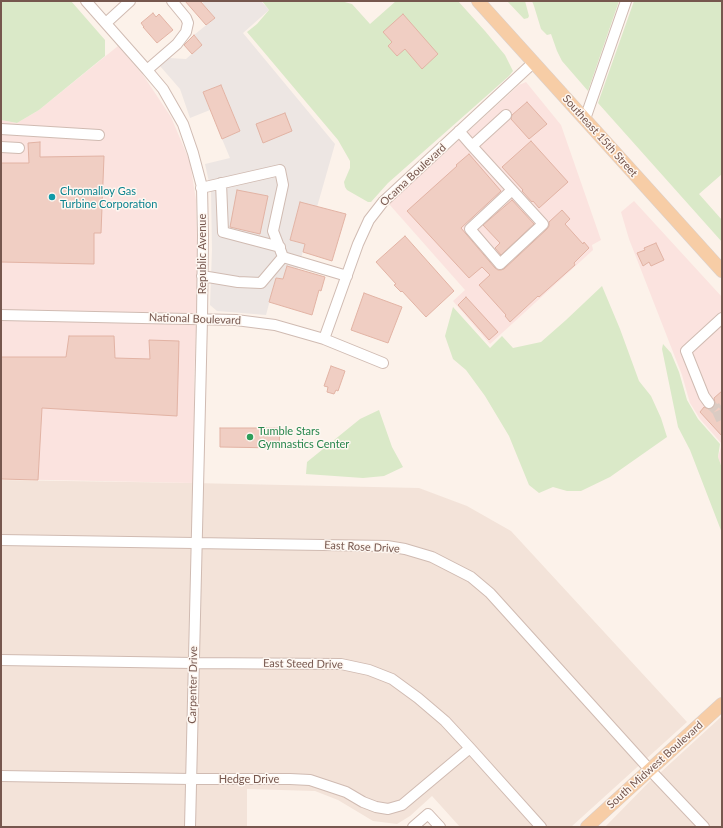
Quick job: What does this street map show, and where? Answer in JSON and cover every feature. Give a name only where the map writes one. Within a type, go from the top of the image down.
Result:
[{"type":"main road","name":"Southeast 15th Street","points":[[478,1],[722,271]]},
{"type":"main road","name":"South Midwest Boulevard","points":[[587,827],[722,704]]},
{"type":"street","name":"Republic Avenue","points":[[86,1],[163,89],[183,124],[193,153],[201,188],[203,236],[202,319],[196,543]]},
{"type":"street","points":[[106,23],[130,1]]},
{"type":"street","points":[[147,70],[177,44],[186,32],[188,23],[186,18],[172,1]]},
{"type":"street","points":[[585,119],[626,1]]},
{"type":"street","name":"Ocama Boulevard","points":[[324,338],[358,244],[371,217],[383,202],[534,62]]},
{"type":"street","points":[[472,146],[506,115]]},
{"type":"street","points":[[1,129],[99,135]]},
{"type":"street","points":[[459,131],[543,224],[500,264],[470,229],[512,190]]},
{"type":"street","points":[[1,148],[19,148]]},
{"type":"street","points":[[201,188],[280,170],[283,185],[273,231],[282,252]]},
{"type":"street","points":[[221,183],[223,232],[347,276]]},
{"type":"street","points":[[202,276],[238,282],[260,283],[282,252]]},
{"type":"street","name":"National Boulevard","points":[[1,315],[236,320],[275,325],[324,338],[383,363]]},
{"type":"street","points":[[709,403],[704,396],[686,351],[722,318]]},
{"type":"street","name":"East Rose Drive","points":[[1,540],[387,546],[405,549],[432,557],[471,577],[490,593],[650,770],[704,827]]},
{"type":"street","name":"Carpenter Drive","points":[[190,827],[196,543]]},
{"type":"street","name":"East Steed Drive","points":[[1,660],[341,664],[369,670],[392,679],[445,720],[541,827]]},
{"type":"street","name":"Hedge Drive","points":[[1,776],[310,780],[346,792],[376,808],[388,809],[402,805],[470,748]]},
{"type":"street","points":[[413,827],[428,814],[440,827]]},
{"type":"shaded area","points":[[205,1],[261,1],[269,10],[243,33],[335,144],[317,207],[300,203],[290,240],[305,244],[298,269],[287,266],[283,279],[276,278],[266,315],[217,311],[210,305],[212,250],[211,191],[205,164],[230,158],[222,139],[240,131],[221,85],[203,92],[210,110],[190,118],[180,89],[160,66],[169,58],[186,59],[202,45],[194,35],[215,18],[202,3]]},
{"type":"shaded area","points":[[118,46],[143,75],[171,117],[190,162],[196,200],[198,276],[194,382],[194,483],[1,479],[1,120],[17,123],[39,110]]},
{"type":"shaded area","points":[[526,82],[561,125],[601,240],[592,245],[593,250],[490,344],[453,301],[465,290],[389,204],[519,85]]},
{"type":"shaded area","points":[[634,201],[722,297],[722,444],[700,419],[690,403],[682,375],[629,239],[621,212]]},
{"type":"shaded area","points":[[722,444],[722,468],[718,457]]},
{"type":"shaded area","points":[[1,480],[419,488],[467,506],[511,531],[687,722],[571,827],[460,827],[432,796],[410,816],[397,824],[373,821],[338,800],[315,791],[247,789],[247,827],[1,827]]},
{"type":"shaded area","points":[[722,716],[722,827],[605,827],[650,781]]},
{"type":"green space","points":[[1,1],[71,1],[105,40],[105,56],[39,110],[17,123],[1,120]]},
{"type":"green space","points":[[262,1],[341,1],[352,4],[370,24],[396,1],[458,1],[505,55],[513,71],[388,183],[371,202],[368,202],[347,190],[345,187],[344,182],[350,168],[350,161],[338,140],[247,32],[257,24],[269,10]]},
{"type":"green space","points":[[507,1],[525,1],[529,16],[528,18],[524,19]]},
{"type":"green space","points":[[532,1],[619,1],[588,91],[562,61],[551,34],[547,35],[541,29]]},
{"type":"green space","points":[[634,1],[722,1],[722,174],[699,194],[722,220],[722,242],[598,103]]},
{"type":"green space","points":[[602,286],[639,381],[651,396],[661,418],[667,437],[610,477],[581,491],[567,491],[553,487],[539,493],[529,485],[509,436],[485,396],[466,370],[453,359],[445,336],[453,307],[490,348],[502,336],[513,348],[541,342]]},
{"type":"green space","points":[[663,344],[671,353],[679,372],[687,400],[698,419],[720,444],[718,457],[722,468],[722,533],[690,450],[678,427],[662,349]]},
{"type":"green space","points":[[379,410],[392,447],[403,467],[384,476],[363,478],[306,474],[307,462],[360,419]]},
{"type":"building","points":[[185,1],[200,1],[215,18],[206,25]]},
{"type":"building","points":[[153,13],[156,17],[159,14],[173,30],[157,43],[141,23]]},
{"type":"building","points":[[403,14],[438,54],[422,69],[405,49],[397,56],[388,46],[392,42],[383,32]]},
{"type":"building","points":[[194,35],[202,45],[192,54],[184,45]]},
{"type":"building","points":[[221,85],[240,131],[222,139],[203,92]]},
{"type":"building","points":[[527,102],[547,124],[529,139],[511,119],[512,115]]},
{"type":"building","points":[[285,113],[292,131],[263,143],[256,124]]},
{"type":"building","points":[[531,141],[568,182],[539,208],[522,191],[523,190],[502,167]]},
{"type":"building","name":"Chromalloy Gas Turbine Corporation","points":[[40,142],[40,157],[104,156],[101,233],[94,233],[94,264],[1,262],[1,163],[29,163],[28,143]]},
{"type":"building","points":[[469,154],[501,191],[461,228],[495,268],[498,270],[504,269],[547,229],[549,222],[562,210],[570,219],[565,224],[583,244],[584,242],[589,248],[574,263],[575,265],[510,322],[505,316],[506,315],[479,285],[490,275],[482,267],[469,278],[407,211]]},
{"type":"building","points":[[237,190],[268,196],[260,234],[230,227]]},
{"type":"building","points":[[512,200],[534,224],[501,255],[495,248],[500,243],[483,225]]},
{"type":"building","points":[[300,202],[346,214],[332,261],[303,252],[305,244],[290,240]]},
{"type":"building","points":[[405,236],[454,291],[426,317],[402,291],[401,292],[394,285],[396,284],[376,262]]},
{"type":"building","points":[[656,243],[664,260],[651,266],[649,262],[643,266],[637,253]]},
{"type":"building","points":[[287,266],[325,277],[321,291],[319,290],[312,315],[269,302],[276,278],[283,279]]},
{"type":"building","points":[[364,293],[402,307],[388,343],[351,330]]},
{"type":"building","points":[[466,297],[498,332],[489,340],[458,305]]},
{"type":"building","points":[[69,336],[114,336],[115,358],[150,359],[149,340],[179,341],[177,416],[42,408],[38,480],[1,479],[1,357],[66,357]]},
{"type":"building","points":[[331,366],[345,371],[338,391],[336,390],[334,394],[327,392],[328,387],[324,386]]},
{"type":"building","points":[[722,391],[722,436],[700,412],[704,407],[709,409],[713,408],[715,403],[714,398]]},
{"type":"building","name":"Tumble Stars Gymnastics Center","points":[[220,428],[280,428],[279,448],[220,447]]},
{"type":"tunnel","points":[[709,403],[717,411],[722,407]]},
{"type":"tunnel","points":[[717,411],[722,422]]},
{"type":"place","name":"Chromalloy Gas Turbine Corporation","points":[[52,197]]},
{"type":"place","name":"Tumble Stars Gymnastics Center","points":[[250,437]]}]
